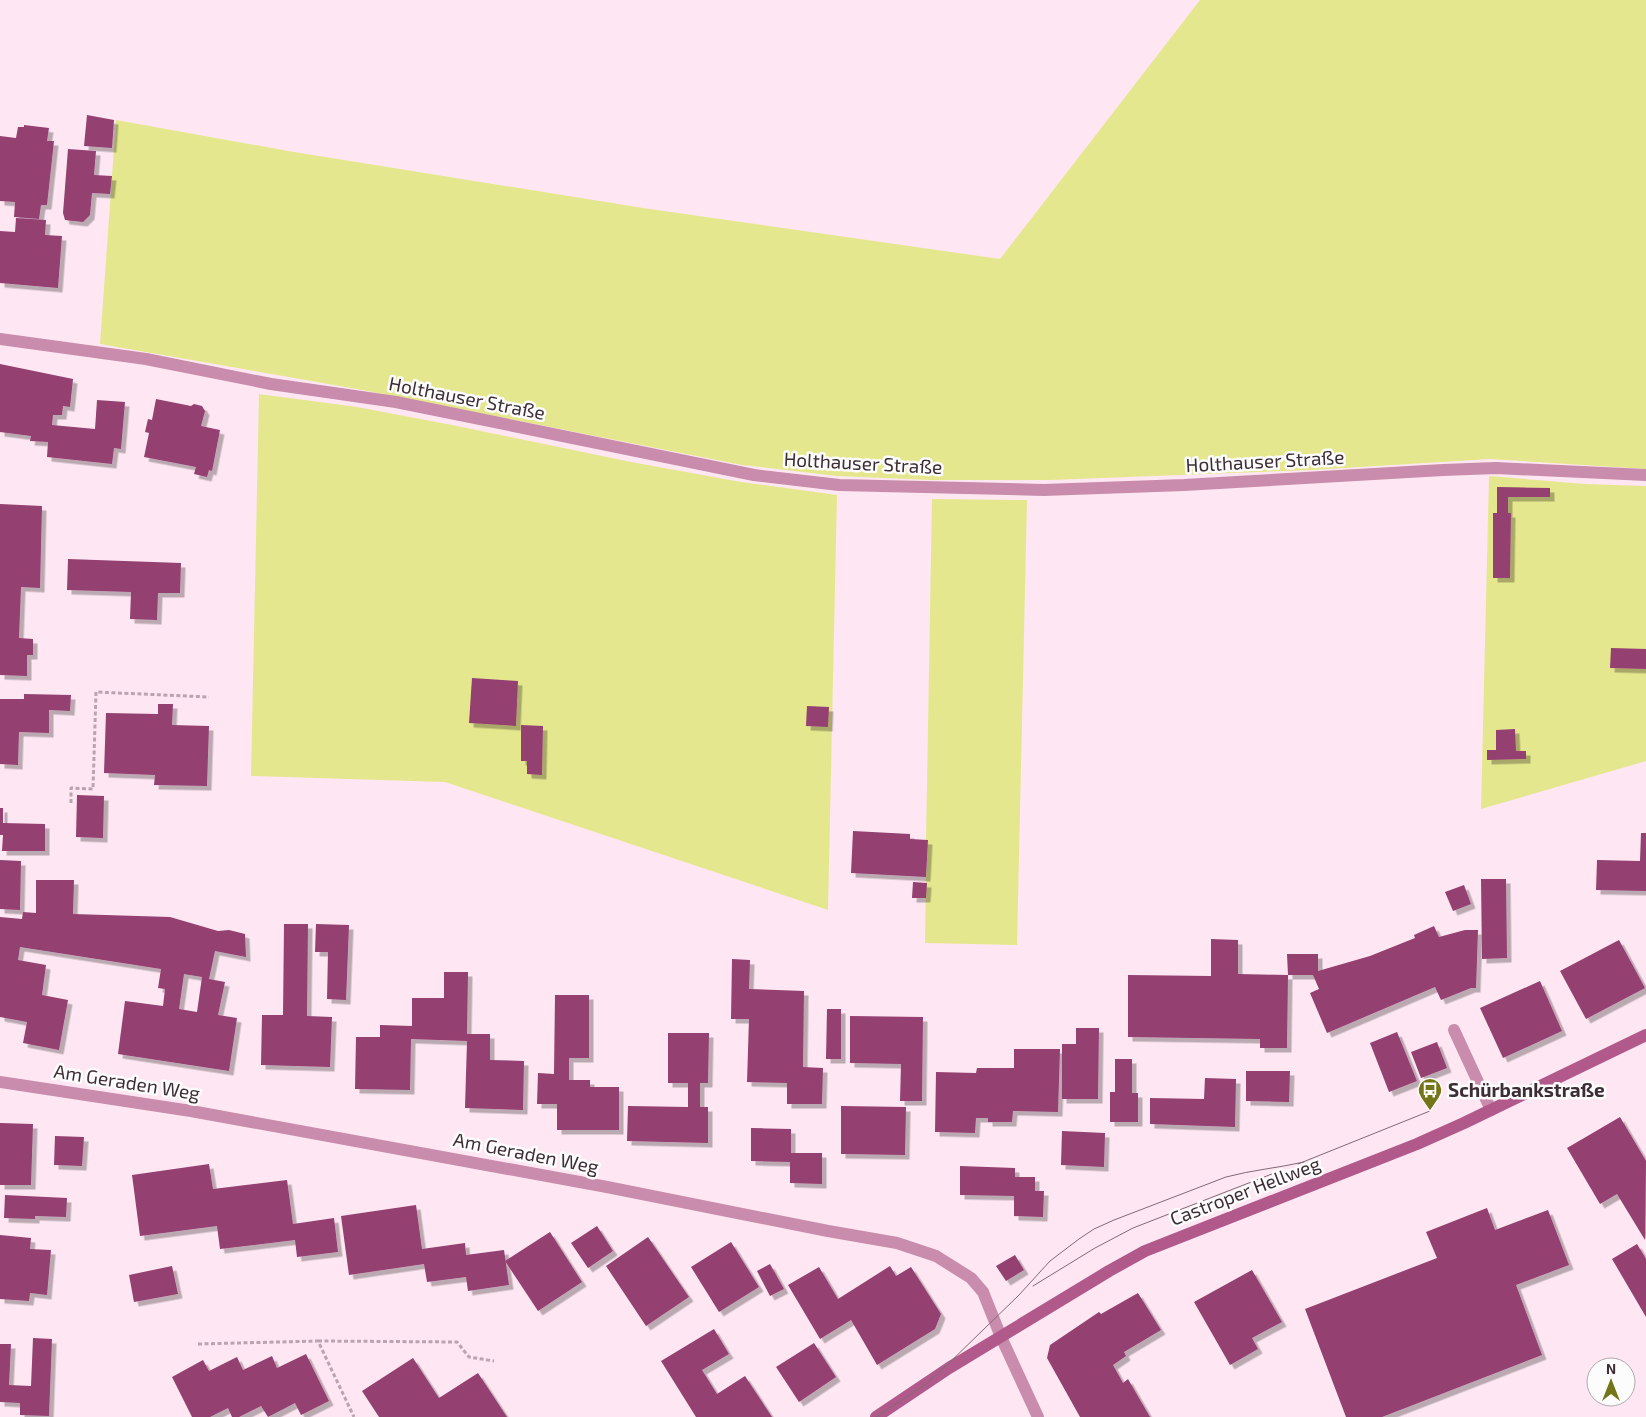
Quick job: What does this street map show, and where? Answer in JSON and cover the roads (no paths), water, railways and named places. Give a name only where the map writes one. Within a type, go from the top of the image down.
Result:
[{"type":"main road","name":"Castroper Hellweg","points":[[876,1417],[935,1377],[1145,1251],[1370,1163],[1464,1123],[1646,1034]]},
{"type":"street","name":"Holthauser Straße","points":[[0,339],[146,359],[270,384],[396,402],[754,475],[839,485],[1044,490],[1184,485],[1496,468],[1646,476]]},
{"type":"street","points":[[1454,1030],[1491,1110]]},
{"type":"street","name":"Am Geraden Weg","points":[[0,1082],[191,1111],[897,1243],[936,1256],[971,1278],[983,1292],[1001,1337]]},
{"type":"street","points":[[1001,1337],[1038,1417]]},
{"type":"tram line","points":[[1298,1164],[1430,1111]]},
{"type":"tram line","points":[[876,1417],[926,1384],[1019,1295],[1050,1261],[1094,1229],[1226,1177],[1304,1162]]},
{"type":"tram line","points":[[1033,1286],[1095,1248],[1133,1228],[1277,1172]]},
{"type":"place","name":"Schürbankstraße","points":[[1430,1111]]}]
